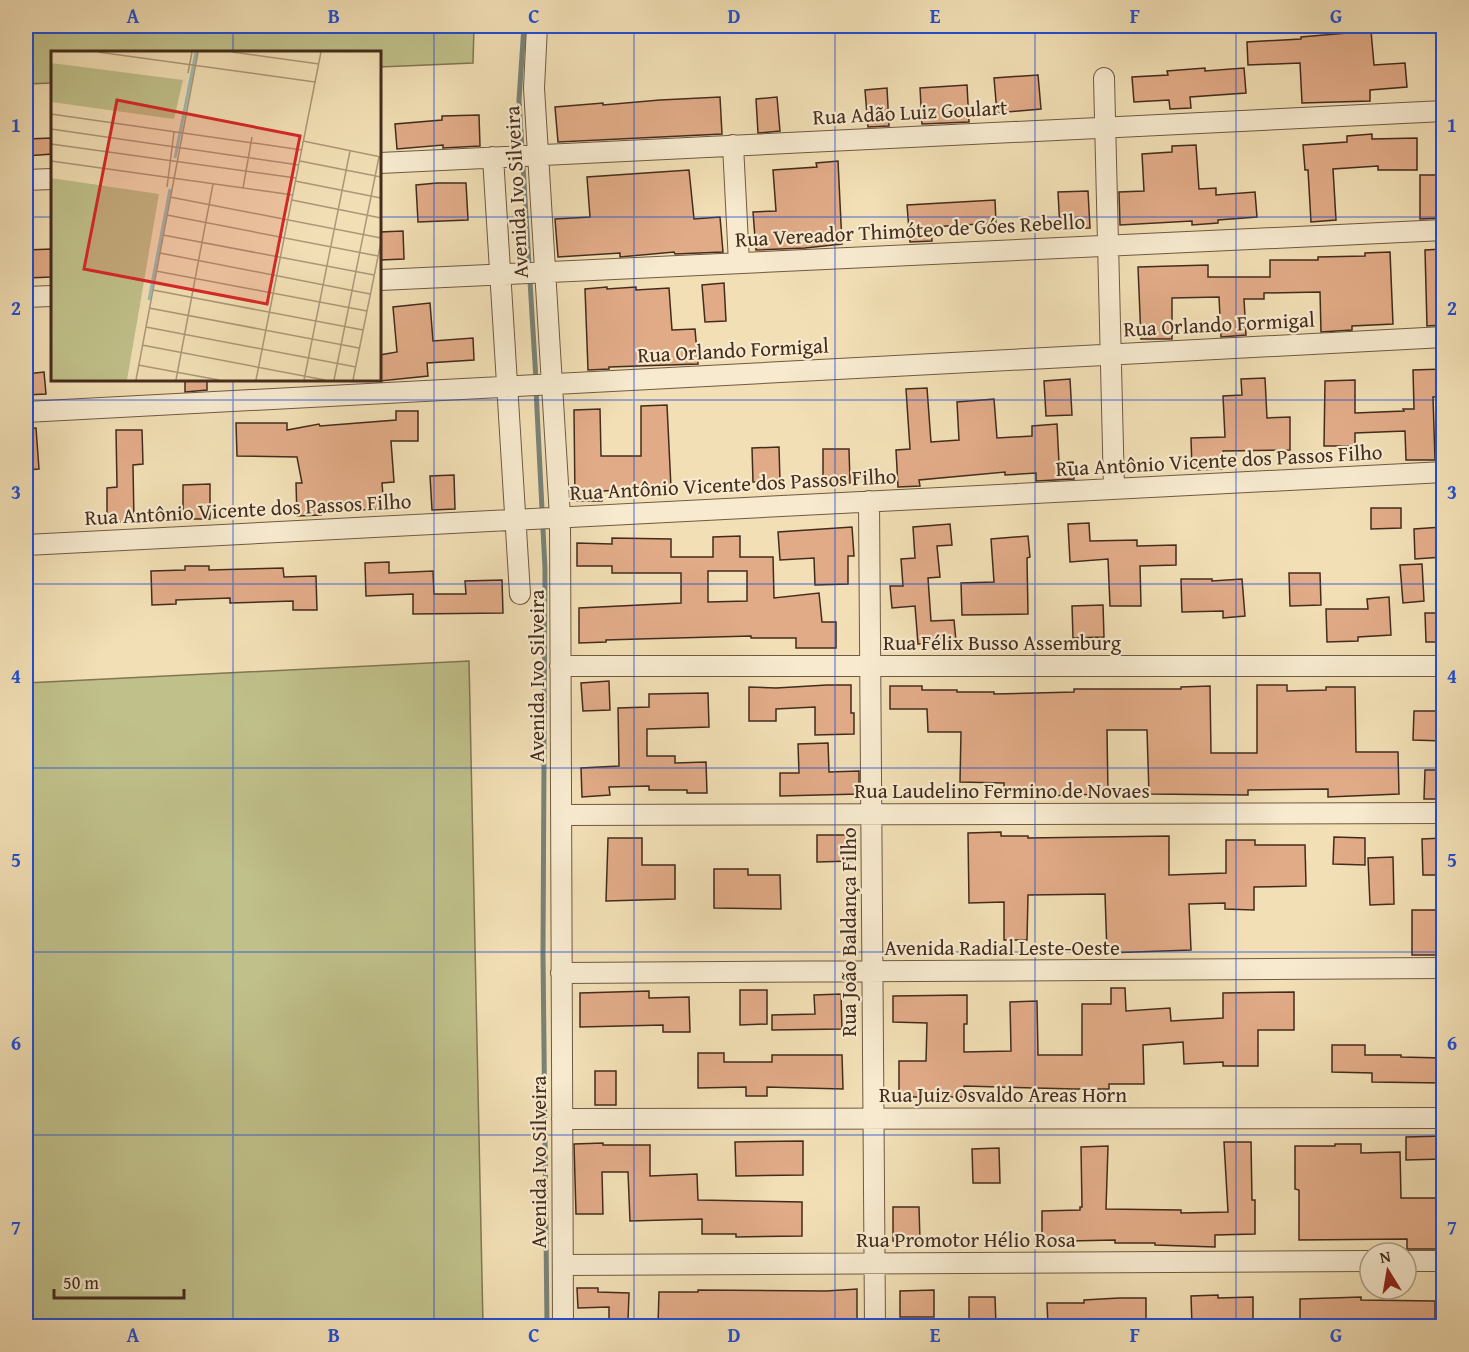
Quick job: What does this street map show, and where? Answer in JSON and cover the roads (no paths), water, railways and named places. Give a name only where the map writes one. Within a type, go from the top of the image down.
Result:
[{"type":"street","name":"Avenida Ivo Silveira","points":[[520,594],[522,519],[507,274],[518,156],[534,88],[537,26]]},
{"type":"street","points":[[1104,78],[1114,489]]},
{"type":"street","name":"Rua Adão Luiz Goulart","points":[[381,163],[1443,111]]},
{"type":"street","points":[[733,145],[739,263]]},
{"type":"street","name":"Avenida Ivo Silveira","points":[[518,156],[540,272],[555,518],[560,666],[563,1326]]},
{"type":"street","points":[[26,180],[51,179]]},
{"type":"street","name":"Rua Vereador Thimóteo de Góes Rebello","points":[[381,280],[1443,230]]},
{"type":"street","points":[[26,297],[51,296]]},
{"type":"street","name":"Rua Orlando Formigal","points":[[26,412],[1443,337]]},
{"type":"street","name":"Rua Antônio Vicente dos Passos Filho","points":[[26,545],[1443,472]]},
{"type":"street","name":"Rua João Baldança Filho","points":[[869,501],[875,1326]]},
{"type":"street","name":"Rua Félix Busso Assemburg","points":[[560,666],[1443,666]]},
{"type":"street","name":"Rua Laudelino Fermino de Novaes","points":[[561,815],[1443,813]]},
{"type":"street","name":"Avenida Radial Leste-Oeste","points":[[561,973],[1443,968]]},
{"type":"street","name":"Rua Juiz Osvaldo Areas Horn","points":[[562,1119],[1443,1118]]},
{"type":"street","name":"Rua Promotor Hélio Rosa","points":[[563,1265],[1358,1261]]},
{"type":"street","points":[[1418,1261],[1443,1261]]},
{"type":"waterway","points":[[524,26],[519,100],[536,380]]},
{"type":"waterway","points":[[536,389],[545,569],[543,955],[547,1326]]}]
